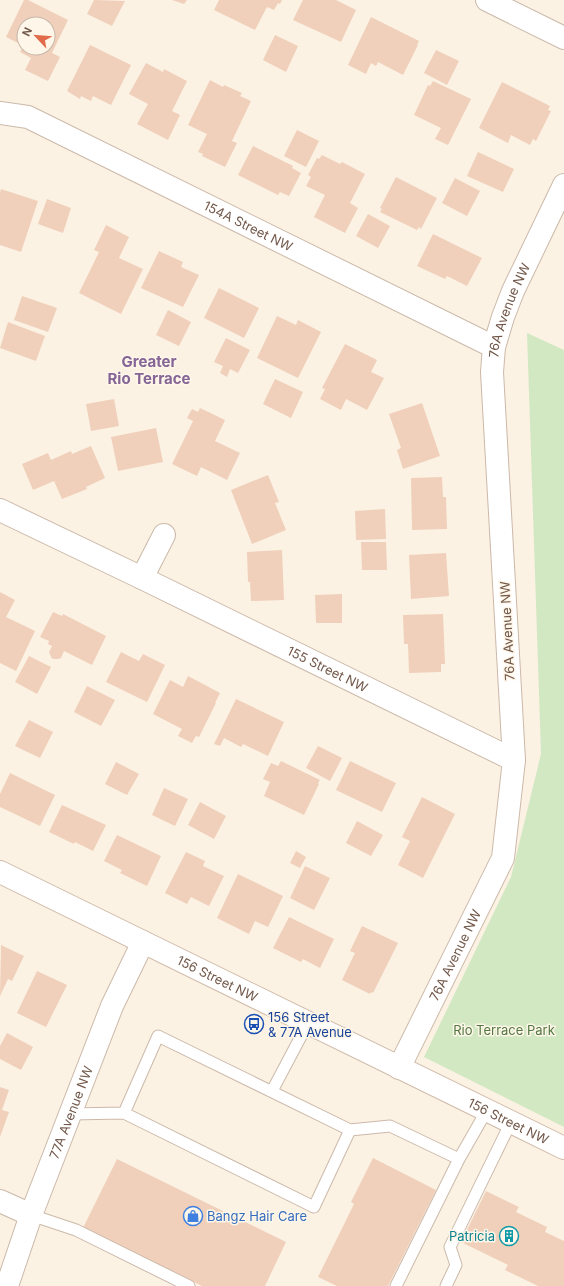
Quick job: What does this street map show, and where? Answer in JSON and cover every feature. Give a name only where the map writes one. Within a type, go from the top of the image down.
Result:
[{"type":"street","points":[[487,0],[564,38]]},
{"type":"street","name":"154A Street NW","points":[[0,114],[28,117],[494,347]]},
{"type":"street","name":"76A Avenue NW","points":[[399,1068],[504,858],[514,760],[492,372],[494,347],[513,291],[564,185]]},
{"type":"street","name":"155 Street NW","points":[[0,510],[514,760]]},
{"type":"street","points":[[142,578],[164,535]]},
{"type":"street","name":"156 Street NW","points":[[0,872],[564,1148]]},
{"type":"street","name":"77A Avenue NW","points":[[7,1286],[30,1215],[112,1006],[143,942]]},
{"type":"street","points":[[0,1201],[30,1215]]},
{"type":"lane","points":[[272,1091],[308,1023]]},
{"type":"lane","points":[[124,1113],[158,1036],[350,1130],[390,1126],[459,1159]]},
{"type":"lane","points":[[396,1286],[459,1159],[487,1110]]},
{"type":"lane","points":[[70,1114],[124,1113],[314,1207],[350,1130]]},
{"type":"lane","points":[[446,1286],[456,1265],[450,1247],[511,1122]]},
{"type":"lane","points":[[30,1215],[76,1230],[189,1286]]},
{"type":"green space","name":"Rio Terrace Park","points":[[527,333],[564,350],[564,1127],[424,1057],[511,877],[541,754]]},
{"type":"building","points":[[24,0],[28,0],[68,20],[56,45],[56,16],[16,16]]},
{"type":"building","points":[[94,0],[125,1],[112,26],[87,14]]},
{"type":"building","points":[[172,0],[187,0],[184,4]]},
{"type":"building","points":[[219,0],[282,0],[280,4],[278,3],[274,10],[267,7],[255,30],[214,10]]},
{"type":"building","points":[[303,0],[336,0],[356,10],[341,42],[293,20]]},
{"type":"building","points":[[16,16],[16,42],[6,37]]},
{"type":"building","points":[[371,17],[419,41],[403,75],[378,62],[376,66],[371,63],[366,74],[348,65]]},
{"type":"building","points":[[275,35],[298,46],[286,72],[263,60]]},
{"type":"building","points":[[90,45],[131,65],[111,105],[93,96],[91,101],[81,96],[80,99],[67,91]]},
{"type":"building","points":[[436,50],[459,61],[447,85],[424,73]]},
{"type":"building","points":[[56,55],[60,57],[48,81],[25,70],[31,58],[27,56]]},
{"type":"building","points":[[146,63],[163,72],[164,69],[187,81],[172,111],[180,115],[168,140],[137,124],[148,104],[129,94]]},
{"type":"building","points":[[210,80],[223,87],[224,85],[242,93],[240,96],[251,101],[232,141],[237,143],[225,167],[202,156],[203,154],[198,152],[207,134],[188,125]]},
{"type":"building","points":[[433,81],[471,99],[448,145],[435,139],[441,128],[414,115],[428,85],[430,86]]},
{"type":"building","points":[[502,82],[550,106],[548,110],[551,111],[536,141],[533,139],[530,145],[511,135],[508,143],[479,128]]},
{"type":"building","points":[[297,130],[319,141],[306,167],[284,156]]},
{"type":"building","points":[[253,146],[293,166],[292,168],[301,173],[289,196],[280,192],[278,195],[238,175]]},
{"type":"building","points":[[478,152],[514,169],[503,192],[467,176]]},
{"type":"building","points":[[322,155],[340,164],[342,162],[365,174],[350,203],[358,208],[345,233],[314,217],[325,195],[306,186],[311,177],[308,175],[317,158],[319,159]]},
{"type":"building","points":[[396,177],[437,198],[421,229],[419,227],[417,230],[380,212],[382,209],[380,208]]},
{"type":"building","points":[[455,178],[480,191],[467,216],[442,203]]},
{"type":"building","points":[[1,189],[38,201],[21,252],[0,245]]},
{"type":"building","points":[[47,199],[71,208],[63,233],[38,224]]},
{"type":"building","points":[[368,214],[390,226],[378,248],[356,236]]},
{"type":"building","points":[[106,225],[129,237],[119,258],[143,269],[121,314],[79,293],[99,252],[94,250]]},
{"type":"building","points":[[433,234],[482,258],[467,286],[447,276],[445,279],[417,266]]},
{"type":"building","points":[[159,251],[183,262],[181,267],[199,275],[183,307],[141,288]]},
{"type":"building","points":[[219,288],[259,308],[244,338],[204,318]]},
{"type":"building","points":[[22,296],[57,308],[48,332],[14,320]]},
{"type":"building","points":[[168,310],[191,322],[179,346],[156,335]]},
{"type":"building","points":[[277,316],[296,325],[298,320],[321,332],[298,378],[257,358]]},
{"type":"building","points":[[8,322],[45,336],[36,361],[0,348]]},
{"type":"building","points":[[226,338],[250,350],[238,373],[230,369],[227,377],[220,373],[223,366],[214,362]]},
{"type":"building","points":[[345,344],[377,360],[371,372],[384,378],[367,410],[346,399],[341,410],[320,399],[325,389],[322,388]]},
{"type":"building","points":[[275,379],[303,392],[291,418],[263,404]]},
{"type":"building","points":[[114,399],[119,426],[91,431],[86,404]]},
{"type":"building","points":[[422,403],[440,456],[403,469],[397,450],[401,448],[389,414]]},
{"type":"building","points":[[200,408],[225,420],[215,441],[240,453],[227,480],[201,467],[197,476],[172,464],[193,421],[187,418],[192,409],[198,412]]},
{"type":"building","points":[[156,428],[163,462],[118,471],[111,437]]},
{"type":"building","points":[[91,446],[105,478],[86,487],[87,489],[62,499],[54,481],[33,490],[22,464],[48,453],[51,460],[71,451],[72,454]]},
{"type":"building","points":[[268,475],[279,502],[275,503],[286,530],[252,544],[231,490]]},
{"type":"building","points":[[442,477],[443,497],[446,497],[447,529],[412,530],[411,478]]},
{"type":"building","points":[[385,509],[386,539],[356,540],[355,511]]},
{"type":"building","points":[[361,542],[386,542],[387,570],[362,570]]},
{"type":"building","points":[[282,550],[284,600],[251,601],[250,582],[248,582],[247,552]]},
{"type":"building","points":[[446,553],[449,596],[411,599],[409,555]]},
{"type":"building","points":[[0,592],[15,600],[6,617],[35,631],[16,671],[0,663]]},
{"type":"building","points":[[342,594],[342,623],[316,623],[315,595]]},
{"type":"building","points":[[53,612],[62,616],[63,614],[106,636],[92,665],[64,651],[61,658],[53,659],[51,657],[49,652],[52,646],[48,644],[49,641],[40,637]]},
{"type":"building","points":[[443,614],[445,664],[441,664],[441,672],[409,673],[408,644],[404,644],[403,615]]},
{"type":"building","points":[[121,652],[139,661],[143,654],[165,665],[147,702],[106,682]]},
{"type":"building","points":[[29,656],[51,667],[37,694],[15,682]]},
{"type":"building","points":[[188,676],[220,693],[199,737],[196,736],[192,743],[178,736],[182,729],[153,714],[170,680],[183,687]]},
{"type":"building","points":[[87,686],[115,700],[101,726],[74,712]]},
{"type":"building","points":[[236,699],[284,722],[268,756],[243,744],[241,747],[224,738],[220,746],[214,744]]},
{"type":"building","points":[[29,720],[53,732],[40,758],[15,746]]},
{"type":"building","points":[[318,746],[342,758],[330,781],[306,768]]},
{"type":"building","points":[[281,761],[320,780],[304,815],[264,796],[270,782],[263,779],[271,763],[278,766]]},
{"type":"building","points":[[350,761],[396,783],[382,812],[336,790]]},
{"type":"building","points":[[116,762],[139,774],[127,795],[105,784]]},
{"type":"building","points":[[10,773],[55,795],[40,826],[0,807],[0,794]]},
{"type":"building","points":[[164,788],[188,799],[175,826],[152,815]]},
{"type":"building","points":[[422,797],[455,814],[423,878],[398,865],[410,841],[402,837]]},
{"type":"building","points":[[200,802],[226,816],[214,839],[188,825]]},
{"type":"building","points":[[62,805],[106,825],[93,851],[49,832]]},
{"type":"building","points":[[357,821],[383,835],[371,856],[346,843]]},
{"type":"building","points":[[117,835],[161,856],[147,886],[120,873],[122,870],[104,861]]},
{"type":"building","points":[[296,851],[306,857],[300,868],[290,863]]},
{"type":"building","points":[[186,852],[205,861],[203,866],[224,876],[209,906],[191,897],[187,904],[165,893]]},
{"type":"building","points":[[305,866],[330,878],[314,910],[290,898]]},
{"type":"building","points":[[238,874],[283,896],[268,927],[255,921],[249,934],[217,918]]},
{"type":"building","points":[[289,917],[334,939],[320,968],[303,959],[301,962],[273,948]]},
{"type":"building","points":[[362,926],[398,943],[373,993],[371,992],[370,994],[342,980],[355,953],[350,951]]},
{"type":"building","points":[[1,945],[24,956],[12,981],[8,979],[0,996]]},
{"type":"building","points":[[37,971],[67,985],[46,1027],[17,1013]]},
{"type":"building","points":[[7,1033],[33,1047],[21,1070],[0,1059],[0,1046]]},
{"type":"building","points":[[0,1087],[9,1090],[2,1110],[9,1112],[0,1137]]},
{"type":"building","points":[[373,1158],[436,1190],[388,1286],[337,1286],[318,1277],[354,1204],[351,1202]]},
{"type":"building","points":[[117,1159],[286,1242],[265,1286],[202,1286],[83,1228]]},
{"type":"building","name":"Patricia","points":[[486,1191],[519,1207],[516,1212],[547,1227],[545,1232],[564,1241],[564,1286],[538,1286],[505,1270],[508,1265],[461,1242]]},
{"type":"place","name":"156 Street & 77A Avenue","points":[[254,1024]]},
{"type":"place","name":"Bangz Hair Care","points":[[193,1216]]},
{"type":"place","name":"Patricia","points":[[509,1236]]},
{"type":"district","name":"Greater Rio Terrace","points":[[149,370]]}]
